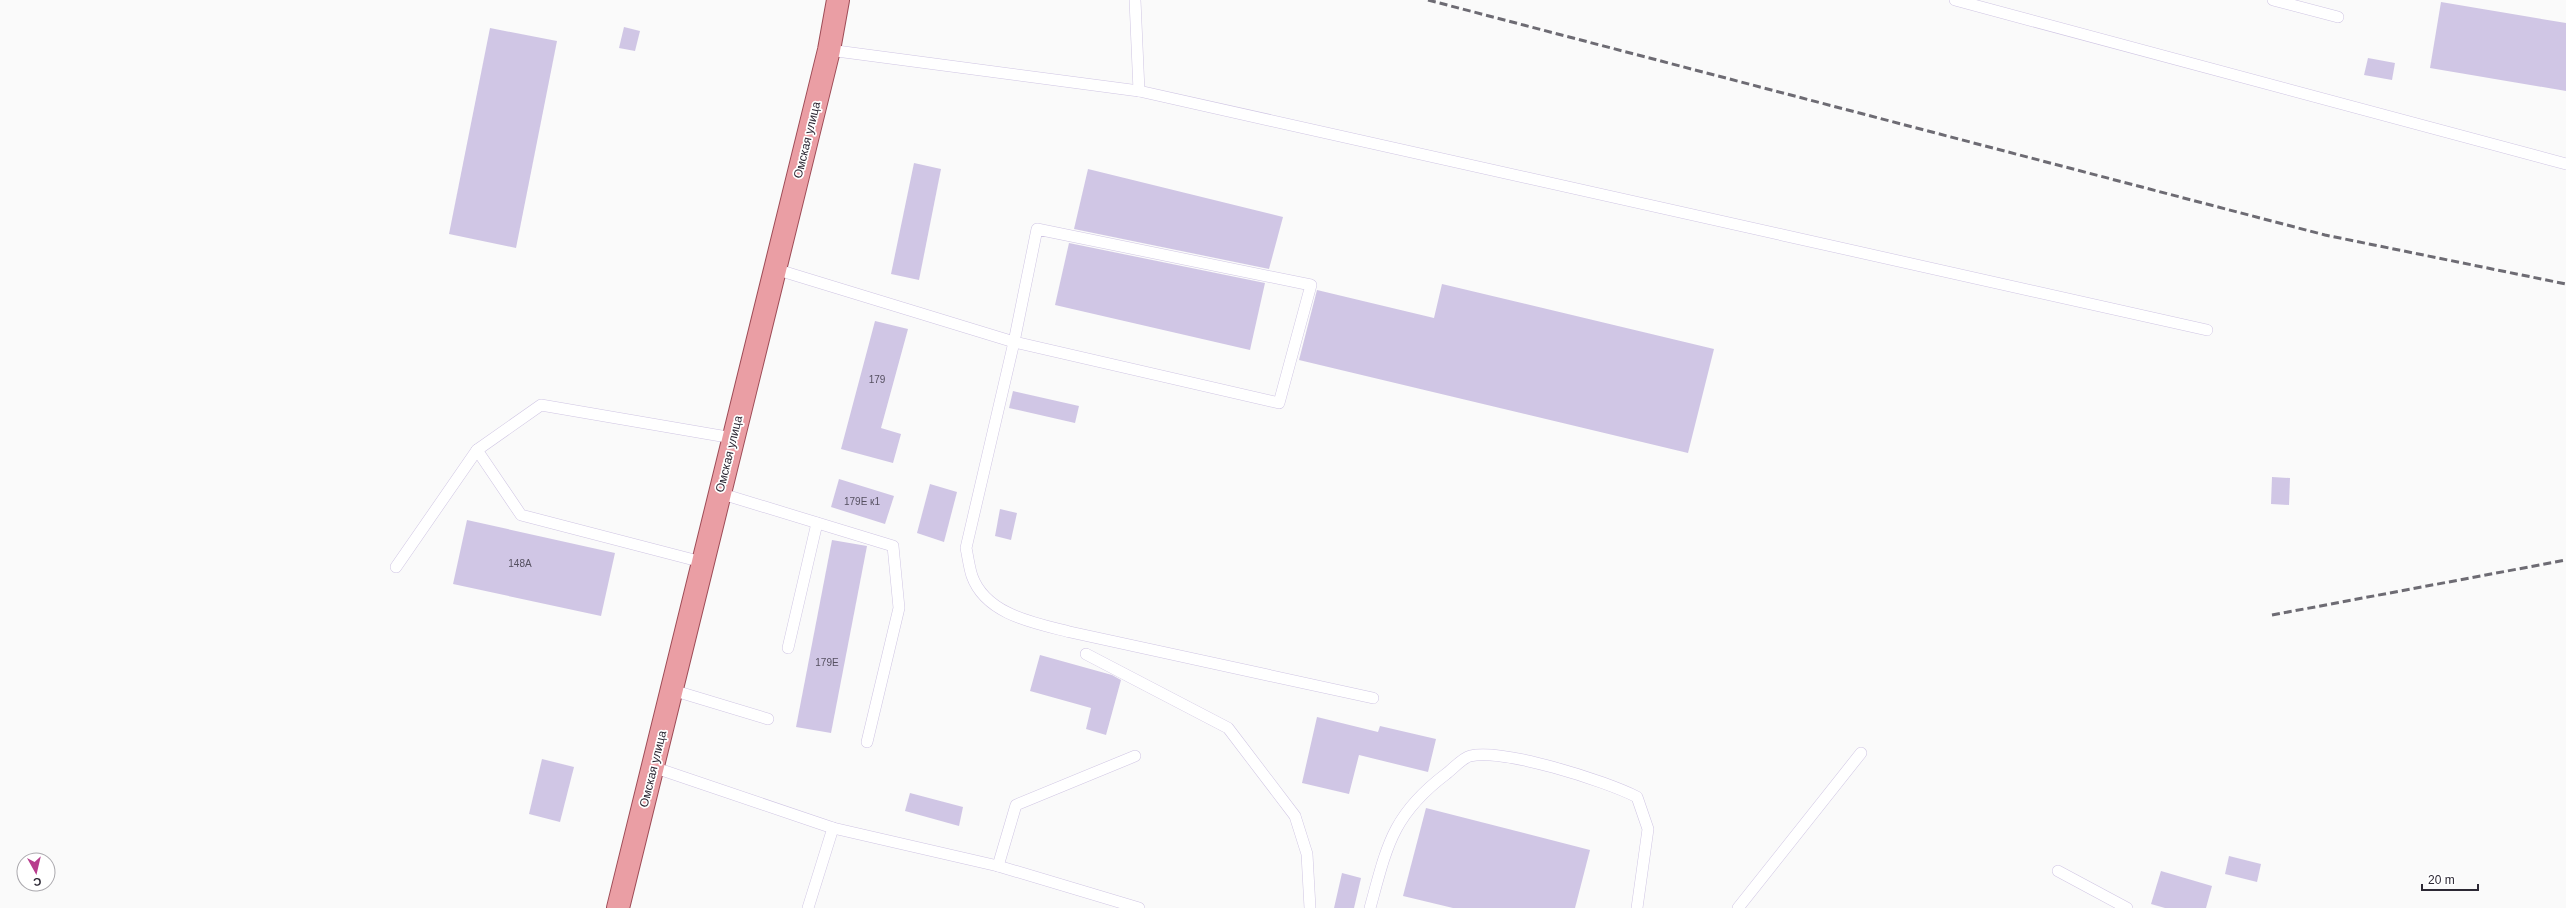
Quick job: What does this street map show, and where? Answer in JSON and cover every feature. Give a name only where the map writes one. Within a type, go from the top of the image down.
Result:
[{"type":"main road","name":"Омская улица","points":[[618,908],[829,50],[838,0]]},
{"type":"lane","points":[[1135,0],[1139,91]]},
{"type":"lane","points":[[1955,0],[2566,164]]},
{"type":"lane","points":[[2273,0],[2338,17]]},
{"type":"lane","points":[[829,50],[1139,91],[2207,330]]},
{"type":"lane","points":[[775,269],[1014,342],[1280,403],[1310,285],[1037,229],[1014,342],[966,548],[972,576],[986,597],[1001,610],[1024,620],[1070,632],[1373,698]]},
{"type":"lane","points":[[396,567],[477,450],[541,405],[733,438]]},
{"type":"lane","points":[[477,450],[521,515],[702,562]]},
{"type":"lane","points":[[719,493],[893,546],[899,608],[867,742]]},
{"type":"lane","points":[[788,648],[817,523]]},
{"type":"lane","points":[[1086,654],[1228,728],[1295,816],[1307,854],[1310,908]]},
{"type":"lane","points":[[672,690],[768,719]]},
{"type":"lane","points":[[1738,908],[1861,754]]},
{"type":"lane","points":[[1370,908],[1387,846],[1407,809],[1430,787],[1470,756],[1502,755],[1613,785],[1637,797],[1648,829],[1637,908]]},
{"type":"lane","points":[[998,866],[1016,805],[1135,756]]},
{"type":"lane","points":[[653,767],[833,828],[998,866],[1139,908]]},
{"type":"lane","points":[[808,908],[833,828]]},
{"type":"lane","points":[[2058,871],[2126,908]]},
{"type":"building","points":[[2441,2],[2566,23],[2566,91],[2430,68]]},
{"type":"building","points":[[624,27],[640,31],[635,51],[619,48]]},
{"type":"building","points":[[490,28],[557,41],[516,248],[449,234]]},
{"type":"building","points":[[2368,58],[2395,63],[2392,80],[2364,75]]},
{"type":"building","points":[[914,163],[941,169],[919,280],[891,274]]},
{"type":"building","points":[[1088,169],[1283,217],[1269,269],[1074,229]]},
{"type":"building","points":[[1069,243],[1265,283],[1250,350],[1055,305]]},
{"type":"building","points":[[1442,284],[1714,349],[1688,453],[1299,360],[1317,290],[1434,318]]},
{"type":"building","points":[[875,321],[908,329],[881,428],[901,434],[893,463],[841,449]]},
{"type":"building","points":[[1013,391],[1079,406],[1075,423],[1009,408]]},
{"type":"building","points":[[2272,477],[2290,478],[2289,505],[2271,504]]},
{"type":"building","points":[[839,479],[894,496],[885,524],[831,507]]},
{"type":"building","points":[[930,484],[957,492],[944,542],[917,533]]},
{"type":"building","points":[[1000,509],[1017,513],[1011,540],[995,536]]},
{"type":"building","points":[[467,520],[615,553],[601,616],[453,584]]},
{"type":"building","points":[[832,540],[867,546],[831,733],[796,727]]},
{"type":"building","points":[[1040,655],[1112,675],[1121,680],[1106,735],[1086,729],[1091,708],[1030,691]]},
{"type":"building","points":[[1317,717],[1378,732],[1380,726],[1436,739],[1428,772],[1359,755],[1349,794],[1302,783]]},
{"type":"building","points":[[542,759],[574,767],[560,822],[529,814]]},
{"type":"building","points":[[910,793],[963,807],[959,826],[905,811]]},
{"type":"building","points":[[1426,808],[1590,850],[1575,908],[1453,908],[1403,896]]},
{"type":"building","points":[[2229,856],[2261,864],[2257,882],[2225,874]]},
{"type":"building","points":[[2161,871],[2212,886],[2206,908],[2165,908],[2151,904]]},
{"type":"building","points":[[1342,873],[1361,878],[1354,908],[1334,908]]},
{"type":"railway","points":[[1428,0],[2325,235],[2566,284]]},
{"type":"railway","points":[[2272,615],[2566,560]]}]
